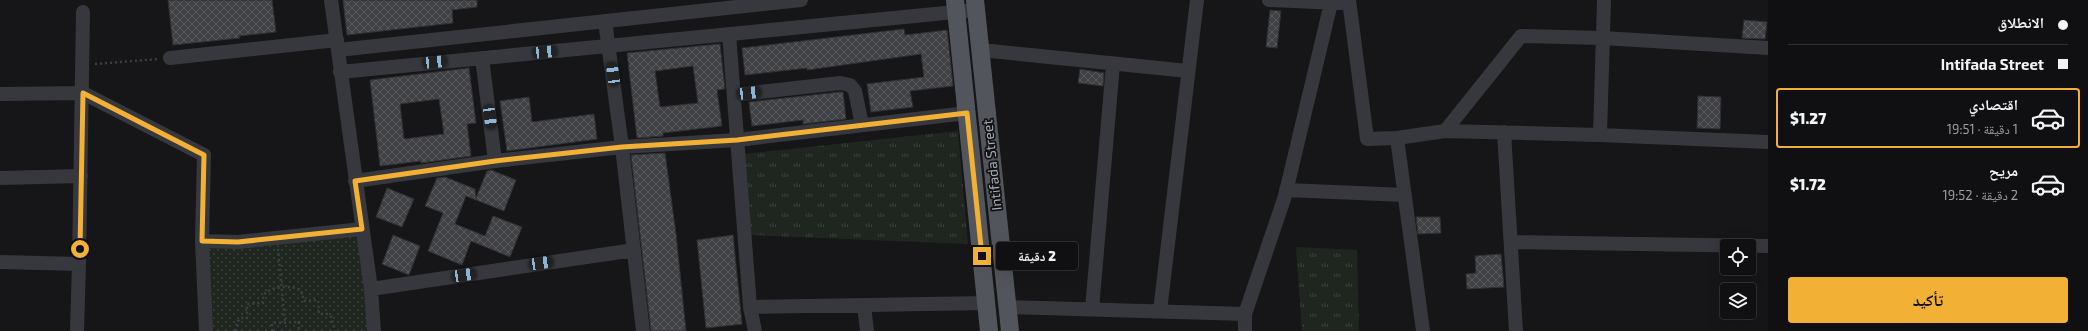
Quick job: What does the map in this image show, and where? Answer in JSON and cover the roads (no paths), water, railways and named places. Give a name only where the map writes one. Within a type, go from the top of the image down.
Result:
[{"type":"main road","name":"Intifada Street","points":[[976,5],[1010,331]]},
{"type":"main road","name":"Intifada Street","points":[[956,6],[989,331]]},
{"type":"street","points":[[331,0],[371,289],[374,331]]},
{"type":"street","points":[[170,58],[338,45],[605,21],[802,0]]},
{"type":"street","points":[[1160,311],[1188,71],[1198,0]]},
{"type":"street","points":[[1269,0],[1331,3],[1349,2],[1368,140],[1397,138],[1446,131],[1600,135],[1768,142]]},
{"type":"street","points":[[1600,135],[1604,0]]},
{"type":"street","points":[[1245,331],[1245,314],[1286,190],[1331,3]]},
{"type":"street","points":[[340,72],[729,34],[956,6],[976,5]]},
{"type":"street","points":[[76,331],[84,65],[83,12]]},
{"type":"street","points":[[605,21],[622,147],[643,331]]},
{"type":"street","points":[[729,34],[750,306],[755,331]]},
{"type":"street","points":[[1446,131],[1521,36],[1603,38],[1768,48]]},
{"type":"street","points":[[980,50],[1188,71]]},
{"type":"street","points":[[482,58],[495,161]]},
{"type":"street","points":[[1092,309],[1113,64]]},
{"type":"street","points":[[734,95],[840,83],[850,85],[855,91],[862,125]]},
{"type":"street","points":[[0,94],[83,93],[204,155],[202,241],[206,331]]},
{"type":"street","points":[[355,181],[495,161],[622,147],[737,140],[967,113]]},
{"type":"street","points":[[1504,132],[1516,331]]},
{"type":"street","points":[[1397,138],[1410,246],[1423,331]]},
{"type":"street","points":[[0,178],[81,176]]},
{"type":"street","points":[[1286,190],[1405,195]]},
{"type":"street","points":[[202,241],[238,242],[362,229]]},
{"type":"street","points":[[1511,242],[1768,246]]},
{"type":"street","points":[[371,289],[634,250]]},
{"type":"street","points":[[0,262],[79,264]]},
{"type":"street","points":[[750,306],[864,306],[986,303]]},
{"type":"street","points":[[864,306],[867,331]]},
{"type":"street","points":[[1007,307],[1245,314]]}]
